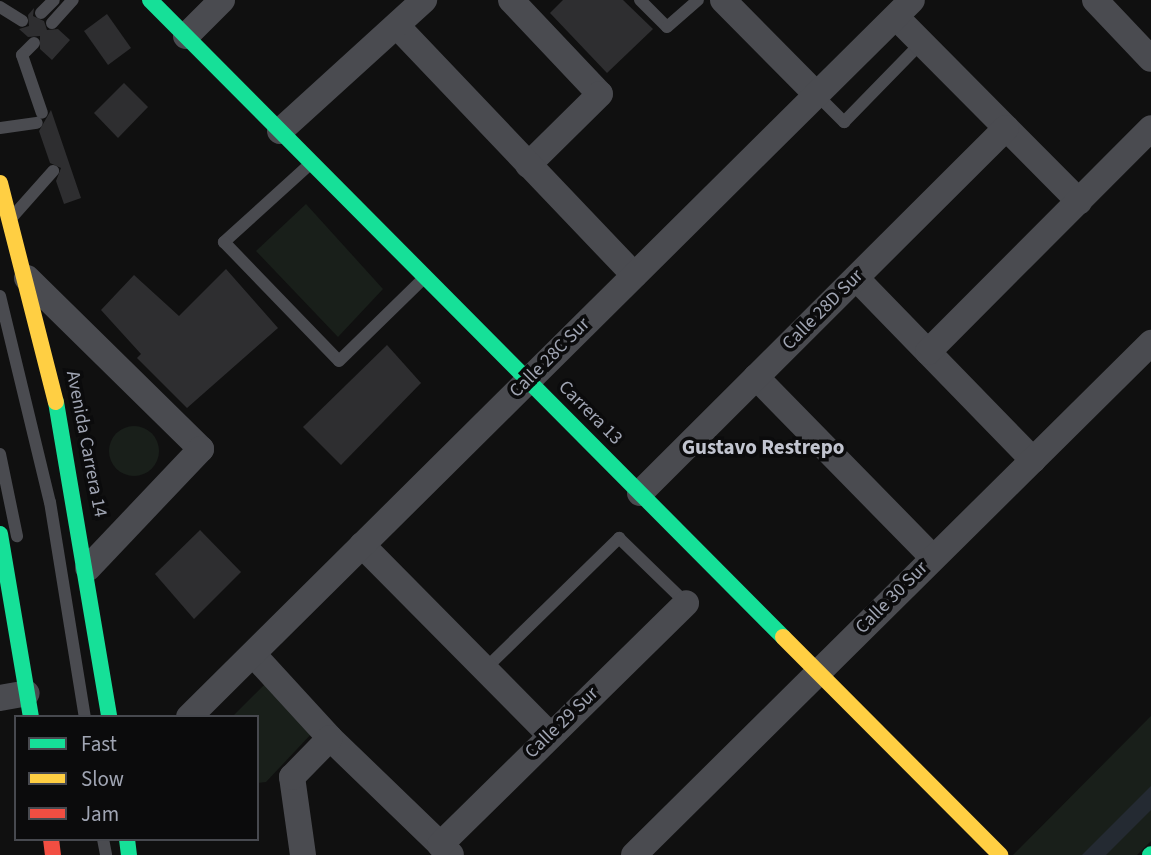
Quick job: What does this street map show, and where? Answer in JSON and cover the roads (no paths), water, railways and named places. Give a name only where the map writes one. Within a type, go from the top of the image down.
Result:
[{"type":"street","name":"Carrera 13","points":[[150,0],[1000,855]]},
{"type":"street","points":[[186,36],[222,0]]},
{"type":"street","points":[[280,131],[424,0]]},
{"type":"street","points":[[511,0],[600,94],[528,165]]},
{"type":"street","points":[[723,0],[816,94]]},
{"type":"street","points":[[1095,0],[1151,59]]},
{"type":"street","points":[[904,8],[922,43],[1079,201]]},
{"type":"street","name":"Calle 28C Sur","points":[[191,715],[904,8]]},
{"type":"street","points":[[397,26],[634,275]]},
{"type":"street","name":"Calle 28D Sur","points":[[640,493],[856,278],[930,209],[1006,128]]},
{"type":"street","points":[[928,352],[1151,128]]},
{"type":"street","name":"Avenida Carrera 14","points":[[0,183],[60,412],[88,568],[109,715]]},
{"type":"street","points":[[27,278],[201,449],[88,568]]},
{"type":"street","points":[[856,278],[1032,460]]},
{"type":"street","name":"Calle 30 Sur","points":[[634,855],[818,672],[939,564],[1032,460],[1109,395],[1151,343]]},
{"type":"street","points":[[756,377],[939,564]]},
{"type":"street","points":[[0,534],[29,705],[0,698]]},
{"type":"street","points":[[362,545],[487,667],[549,734]]},
{"type":"street","name":"Calle 29 Sur","points":[[445,850],[549,734],[686,603]]},
{"type":"street","points":[[253,654],[330,738],[445,850]]},
{"type":"street","points":[[303,855],[292,778],[330,738]]},
{"type":"lane","points":[[41,13],[54,0]]},
{"type":"lane","points":[[52,23],[73,0]]},
{"type":"lane","points":[[640,0],[667,27],[698,0]]},
{"type":"lane","points":[[0,7],[22,21]]},
{"type":"lane","points":[[0,128],[39,118],[22,55],[34,43]]},
{"type":"lane","points":[[816,94],[844,122],[922,43]]},
{"type":"lane","points":[[311,162],[224,242],[339,361],[425,277]]},
{"type":"lane","points":[[11,217],[52,170]]},
{"type":"lane","points":[[0,296],[50,502],[85,715]]},
{"type":"lane","points":[[0,454],[20,552]]},
{"type":"lane","points":[[487,667],[619,538],[686,603]]},
{"type":"district","name":"Gustavo Restrepo","points":[[763,447]]}]
